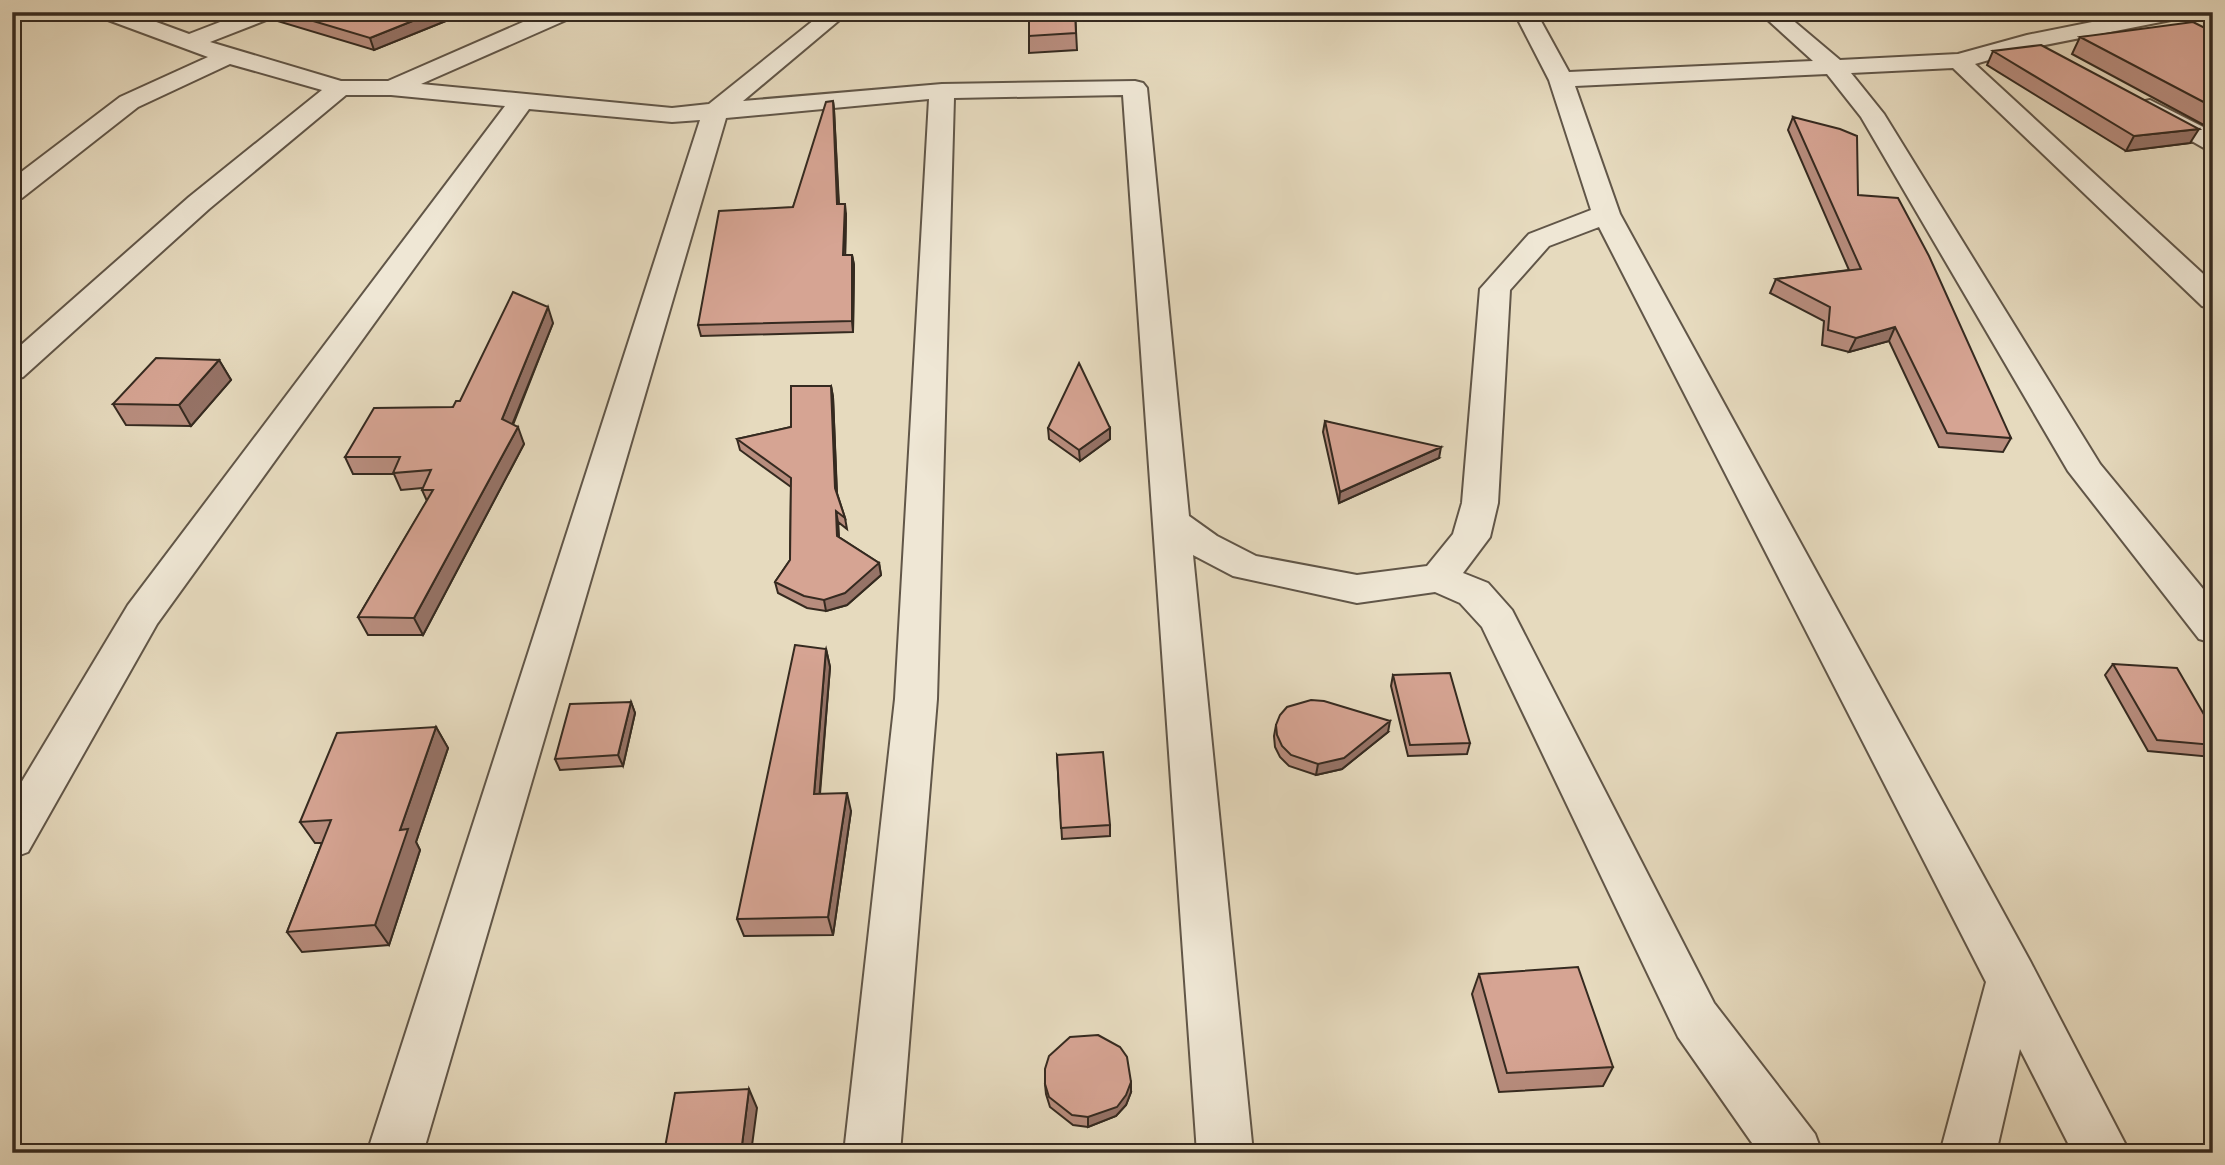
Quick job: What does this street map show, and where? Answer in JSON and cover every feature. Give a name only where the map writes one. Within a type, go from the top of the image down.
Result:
[{"type":"street","points":[[108,12],[228,56],[340,88],[391,88],[672,115],[942,91],[1135,88],[1225,1153]]},
{"type":"street","points":[[191,41],[266,12]]},
{"type":"street","points":[[391,88],[565,12]]},
{"type":"street","points":[[395,1153],[715,112],[838,12]]},
{"type":"street","points":[[1525,12],[1561,80],[1605,214],[2103,1153]]},
{"type":"street","points":[[1770,12],[1833,66],[1872,114],[2086,471],[2213,629]]},
{"type":"street","points":[[1561,80],[1959,61],[2027,42],[2167,18]]},
{"type":"street","points":[[2027,42],[2064,61]]},
{"type":"street","points":[[12,192],[129,102],[228,56]]},
{"type":"street","points":[[1959,61],[2213,300]]},
{"type":"street","points":[[12,370],[199,203],[340,88]]},
{"type":"street","points":[[872,1153],[916,699],[942,91]]},
{"type":"street","points":[[2125,94],[2213,143]]},
{"type":"street","points":[[12,839],[142,615],[521,102]]},
{"type":"street","points":[[1439,578],[1471,537],[1480,503],[1495,289],[1539,240],[1605,214]]},
{"type":"street","points":[[1170,520],[1204,545],[1246,567],[1357,589],[1439,578],[1474,593],[1498,620],[1696,1020],[1795,1153]]},
{"type":"street","points":[[1968,1153],[2011,977]]},
{"type":"building","points":[[283,12],[435,12],[370,38]]},
{"type":"building","points":[[1029,12],[1075,12],[1076,33],[1029,36]]},
{"type":"building","points":[[2193,22],[2213,32],[2213,107],[2080,37]]},
{"type":"building","points":[[2041,45],[2199,129],[2134,136],[1993,51]]},
{"type":"building","points":[[833,101],[837,204],[845,204],[843,255],[852,255],[852,321],[698,325],[719,211],[793,207],[826,102]]},
{"type":"building","points":[[1793,117],[1857,136],[1858,195],[1898,198],[1929,256],[2011,438],[1947,433],[1895,327],[1856,338],[1828,330],[1830,307],[1776,279],[1861,269]]},
{"type":"building","points":[[513,292],[548,307],[502,419],[518,427],[414,618],[358,617],[433,490],[422,490],[431,470],[393,473],[400,457],[345,457],[374,408],[453,407],[456,401],[460,401]]},
{"type":"building","points":[[156,358],[219,360],[179,405],[113,404]]},
{"type":"building","points":[[1079,363],[1110,428],[1079,450],[1048,428]]},
{"type":"building","points":[[791,386],[831,386],[835,488],[845,518],[836,511],[837,536],[879,563],[845,593],[824,600],[804,596],[775,582],[790,560],[791,478],[737,439],[791,427]]},
{"type":"building","points":[[1325,421],[1441,447],[1340,492]]},
{"type":"building","points":[[795,645],[826,649],[814,794],[847,793],[828,917],[737,919]]},
{"type":"building","points":[[2113,664],[2177,668],[2213,730],[2213,745],[2157,740]]},
{"type":"building","points":[[1450,673],[1470,743],[1410,745],[1393,675]]},
{"type":"building","points":[[1311,700],[1324,701],[1390,721],[1344,758],[1318,764],[1291,755],[1282,746],[1277,735],[1276,725],[1287,707]]},
{"type":"building","points":[[631,702],[618,755],[555,759],[570,704]]},
{"type":"building","points":[[436,727],[400,830],[408,829],[375,925],[287,932],[331,820],[300,822],[337,733]]},
{"type":"building","points":[[1103,752],[1110,825],[1061,828],[1057,755]]},
{"type":"building","points":[[1578,967],[1613,1067],[1507,1073],[1479,974]]},
{"type":"building","points":[[1098,1035],[1120,1047],[1127,1057],[1131,1082],[1117,1107],[1088,1117],[1072,1115],[1049,1097],[1045,1084],[1045,1069],[1049,1056],[1070,1037]]},
{"type":"building","points":[[749,1089],[741,1153],[664,1153],[675,1093]]}]
